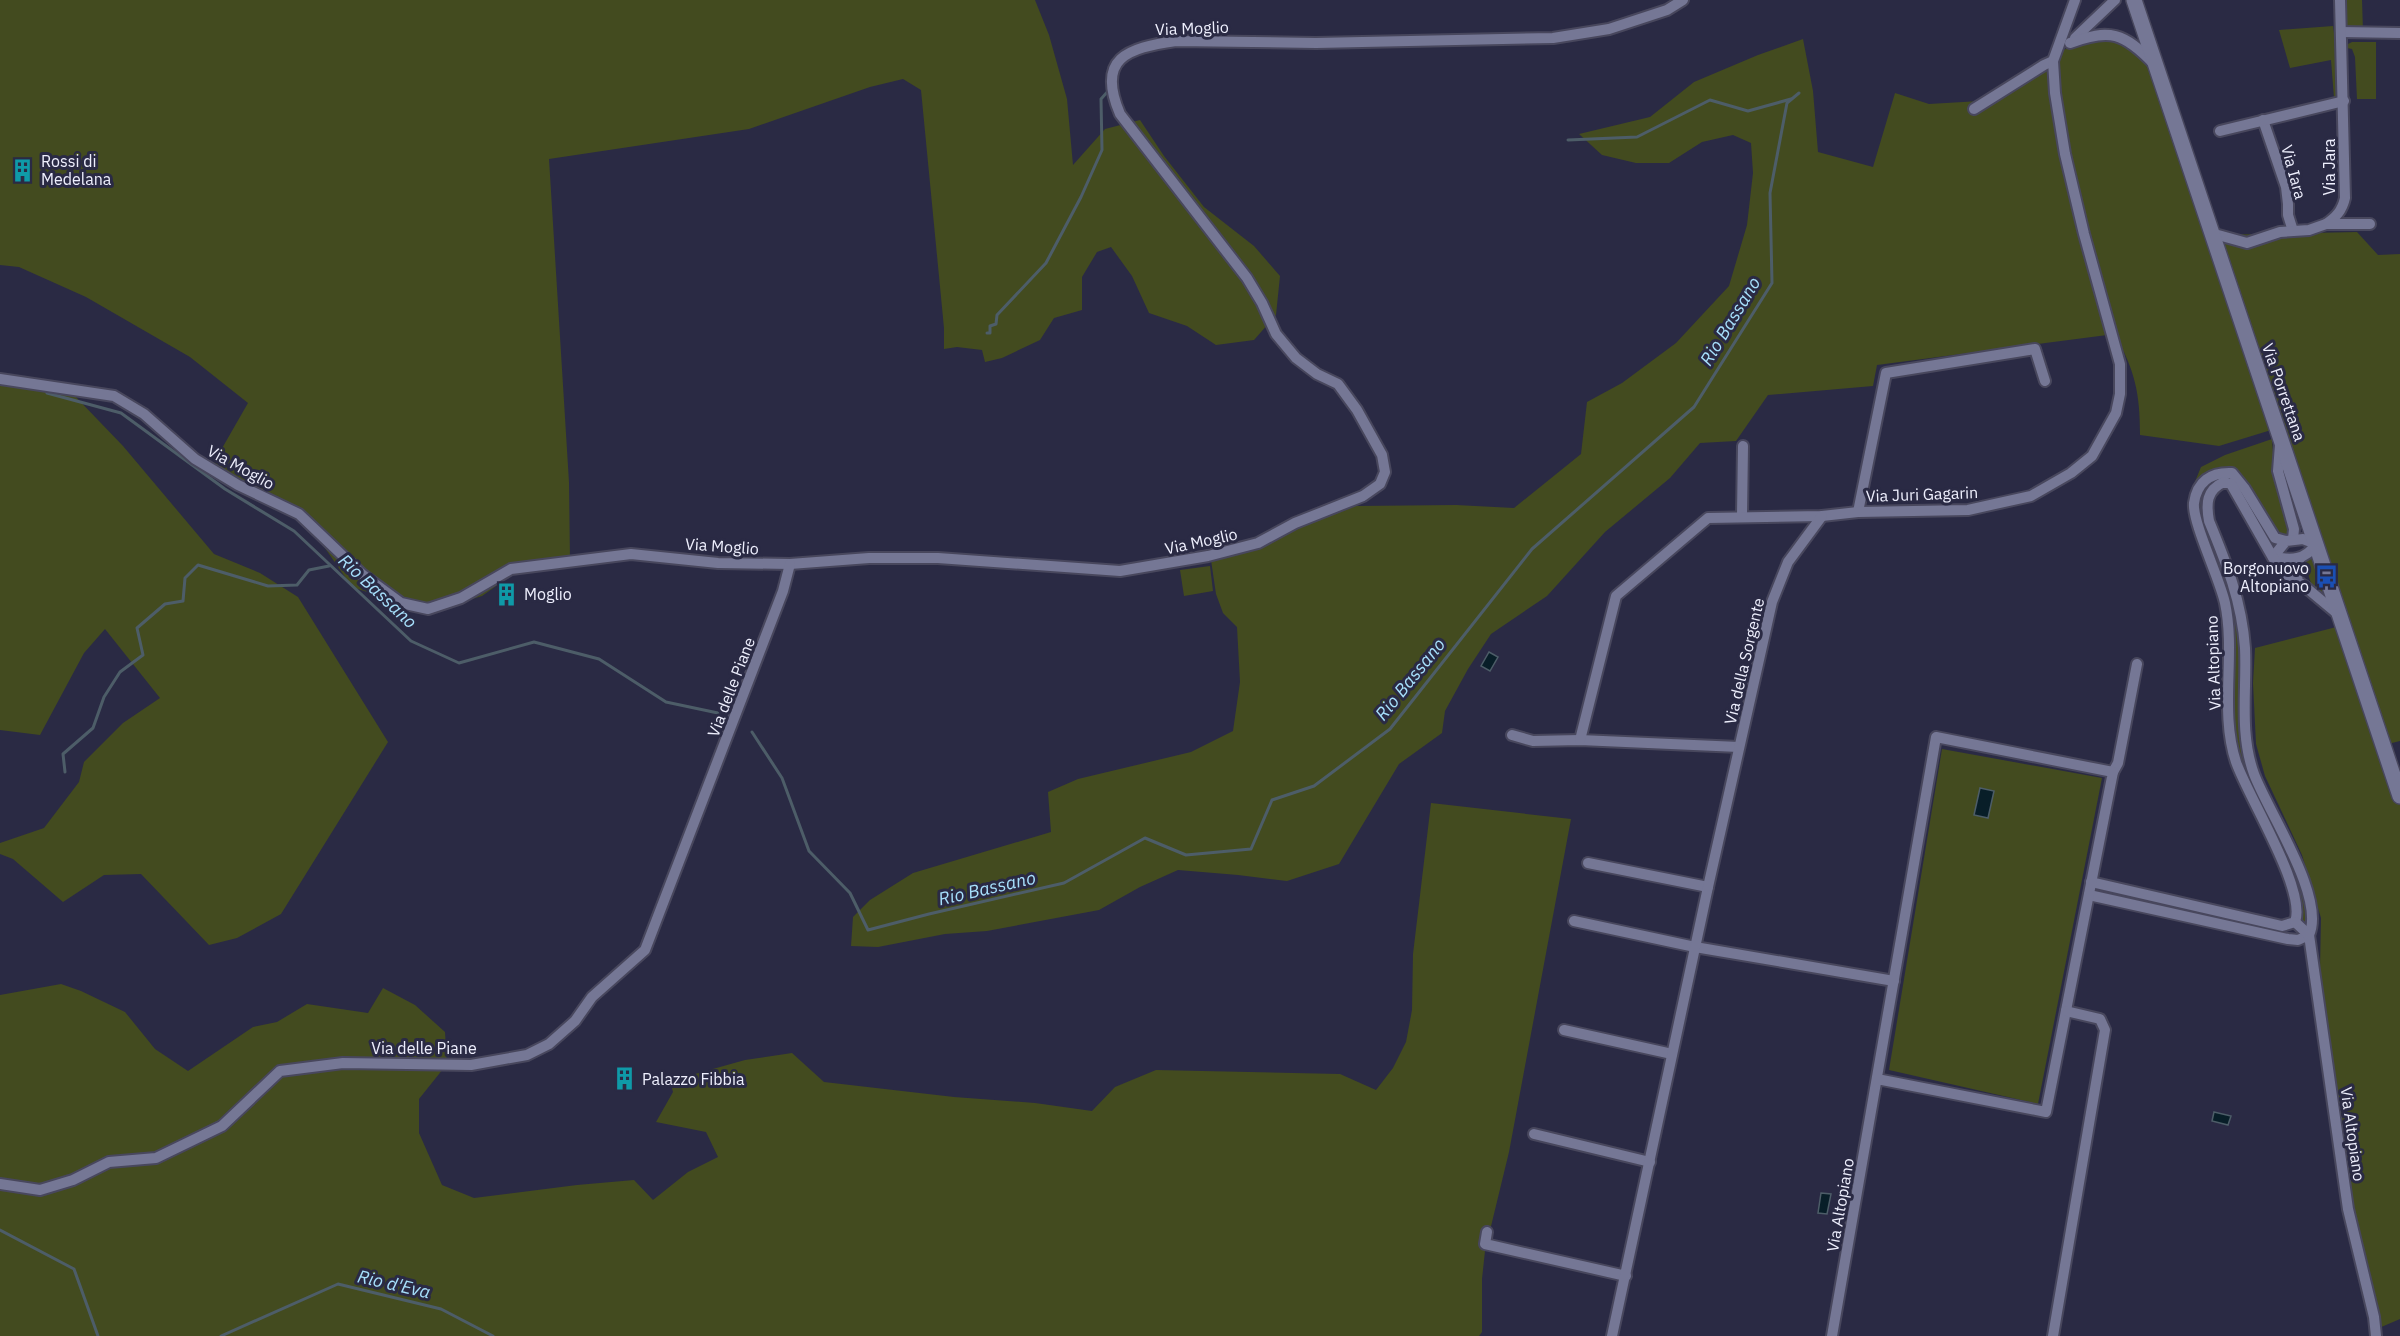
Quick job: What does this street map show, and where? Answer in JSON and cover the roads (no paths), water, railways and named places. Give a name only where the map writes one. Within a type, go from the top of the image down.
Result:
[{"type":"main road","name":"Via Porrettana","points":[[2134,0],[2153,63],[2400,796]]},
{"type":"street","name":"Via Moglio","points":[[0,380],[114,396],[144,414],[195,459],[238,485],[299,514],[363,575],[400,603],[428,609],[461,598],[511,569],[632,554],[718,563],[790,564],[868,558],[938,558],[1120,571],[1208,556],[1258,543],[1295,523],[1363,496],[1380,484],[1385,472],[1382,455],[1357,410],[1338,384],[1317,374],[1296,358],[1276,334],[1262,303],[1247,278],[1120,114],[1111,84],[1117,63],[1125,54],[1147,45],[1176,41],[1339,42],[1553,38],[1609,29],[1667,10],[1683,0]]},
{"type":"street","name":"Via Juri Gagarin","points":[[1580,740],[1616,596],[1708,518],[1968,510],[2031,496],[2071,473],[2092,456],[2116,413],[2120,394],[2120,364],[2084,234],[2059,123],[2055,58],[2075,0]]},
{"type":"street","points":[[1974,109],[2055,58],[2115,0]]},
{"type":"street","name":"Via Jara","points":[[2325,224],[2338,215],[2345,198],[2340,0]]},
{"type":"street","points":[[2341,32],[2400,33]]},
{"type":"street","points":[[2070,43],[2086,37],[2113,34],[2132,42],[2153,63]]},
{"type":"street","points":[[2220,131],[2343,101]]},
{"type":"street","name":"Via Iara","points":[[2263,120],[2286,187],[2288,215],[2293,231]]},
{"type":"street","points":[[2211,233],[2247,243],[2280,232],[2309,230],[2325,224],[2370,224]]},
{"type":"street","points":[[1858,512],[1887,373],[2035,350],[2045,381]]},
{"type":"street","points":[[2273,557],[2289,540],[2294,529],[2278,471],[2280,438]]},
{"type":"street","points":[[1743,446],[1743,516]]},
{"type":"street","name":"Via Altopiano","points":[[2289,540],[2275,538],[2232,472],[2217,472],[2204,481],[2196,494],[2194,513],[2224,601],[2230,631],[2232,744],[2245,785],[2280,855],[2297,901],[2298,913],[2295,922]]},
{"type":"street","name":"Via Altopiano","points":[[2340,616],[2280,570],[2231,484],[2224,482],[2217,485],[2209,494],[2207,510],[2209,521],[2225,559],[2243,626],[2244,719],[2248,753],[2254,776],[2292,851],[2313,917],[2309,935],[2348,1209],[2374,1317],[2376,1336]]},
{"type":"street","name":"Via della Sorgente","points":[[1708,887],[1772,602],[1788,561],[1822,516]]},
{"type":"street","points":[[2273,557],[2299,559],[2310,552],[2316,544],[2303,539],[2289,540]]},
{"type":"street","points":[[2297,581],[2299,559]]},
{"type":"street","name":"Via delle Piane","points":[[0,1185],[40,1190],[73,1180],[109,1162],[156,1158],[222,1126],[280,1071],[343,1063],[471,1065],[527,1055],[564,1033],[592,997],[645,950],[779,602],[790,564]]},
{"type":"street","points":[[1877,1079],[2046,1112],[2113,772],[2118,763],[2137,664]]},
{"type":"street","points":[[1512,735],[1533,741],[1580,740],[1739,747]]},
{"type":"street","name":"Via Altopiano","points":[[1832,1336],[1936,737],[2113,772]]},
{"type":"street","points":[[1588,862],[1708,887],[1612,1336]]},
{"type":"street","points":[[2089,895],[2288,939],[2298,939],[2309,935],[2295,922],[2282,926],[2091,882]]},
{"type":"street","points":[[1574,921],[1695,947],[1894,981]]},
{"type":"street","points":[[2053,1336],[2106,1030],[2100,1019],[2066,1011]]},
{"type":"street","points":[[1564,1030],[1672,1054]]},
{"type":"street","points":[[1534,1134],[1650,1162]]},
{"type":"street","points":[[1488,1232],[1485,1244],[1626,1276]]},
{"type":"water","points":[[1489,652],[1498,657],[1490,671],[1481,666]]},
{"type":"water","points":[[1980,788],[1994,791],[1988,818],[1974,815]]},
{"type":"water","points":[[2214,1112],[2231,1116],[2228,1125],[2212,1121]]},
{"type":"water","points":[[1821,1193],[1831,1194],[1827,1214],[1818,1213]]},
{"type":"waterway","points":[[987,333],[990,333],[990,326],[996,324],[997,315],[1046,263],[1081,197],[1102,150],[1101,99],[1109,90]]},
{"type":"waterway","name":"Rio Bassano","points":[[752,732],[782,778],[809,851],[850,893],[868,930],[1064,883],[1145,838],[1186,855],[1251,849],[1272,800],[1314,786],[1390,729],[1532,549],[1694,407],[1772,283],[1770,193],[1787,103],[1799,93]]},
{"type":"waterway","points":[[1568,140],[1637,137],[1710,100],[1748,111],[1791,99]]},
{"type":"waterway","name":"Rio Bassano","points":[[47,393],[121,413],[225,489],[294,531],[411,641],[459,663],[534,642],[599,659],[666,702],[718,713]]},
{"type":"waterway","points":[[65,772],[63,754],[93,728],[104,697],[120,672],[143,655],[137,628],[165,604],[183,601],[185,578],[198,565],[268,586],[297,585],[309,570],[329,566]]},
{"type":"waterway","points":[[0,1230],[74,1269],[98,1336]]},
{"type":"waterway","name":"Rio d'Eva","points":[[221,1336],[338,1284],[441,1309],[493,1336]]},
{"type":"place","name":"Rossi di Medelana","points":[[23,170]]},
{"type":"place","name":"Borgonuovo Altopiano","points":[[2327,577]]},
{"type":"place","name":"Moglio","points":[[506,594]]},
{"type":"place","name":"Palazzo Fibbia","points":[[624,1079]]}]
